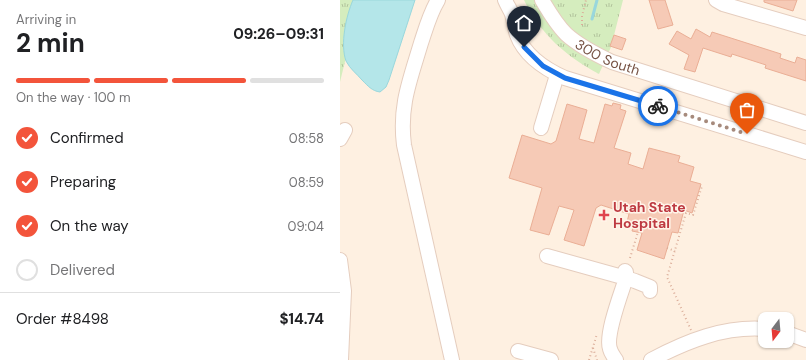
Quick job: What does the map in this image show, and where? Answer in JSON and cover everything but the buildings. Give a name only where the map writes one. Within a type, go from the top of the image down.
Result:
[{"type":"street","points":[[438,0],[430,16],[408,86],[404,106],[402,130],[407,160],[452,360]]},
{"type":"street","points":[[505,0],[512,14],[517,36],[524,47],[543,66],[557,75],[806,152]]},
{"type":"street","name":"300 South","points":[[542,0],[549,12],[566,34],[592,52],[612,62],[806,123]]},
{"type":"street","points":[[716,0],[723,4],[806,28]]},
{"type":"street","points":[[541,128],[557,75]]},
{"type":"street","points":[[546,256],[626,278],[650,287],[650,291]]},
{"type":"street","points":[[340,260],[344,291],[341,360]]},
{"type":"street","points":[[616,360],[610,349],[610,331],[626,278]]},
{"type":"street","points":[[651,360],[695,340],[732,330],[758,328]]},
{"type":"street","points":[[794,335],[805,337]]},
{"type":"street","points":[[518,351],[551,360]]},
{"type":"path","points":[[582,25],[582,16],[586,0]]},
{"type":"path","points":[[695,340],[667,277],[686,213],[693,215],[702,186],[700,186]]},
{"type":"path","points":[[630,258],[638,232]]},
{"type":"path","points":[[667,248],[675,251]]},
{"type":"path","points":[[593,347],[597,360]]},
{"type":"green space","points":[[340,0],[360,0],[340,82]]},
{"type":"green space","points":[[524,0],[623,0],[611,47],[599,74],[565,52],[546,34],[538,24]]},
{"type":"water","points":[[353,0],[415,0],[389,80],[386,87],[380,92],[375,91],[368,86],[346,61],[344,54],[344,38],[348,14]]},
{"type":"waterway","points":[[592,19],[597,0]]},
{"type":"way so far","points":[[658,106],[747,134]]},
{"type":"place","name":"Utah State Hospital","points":[[604,215]]},
{"type":"route","points":[[524,47],[543,66],[565,78],[658,106]]}]
